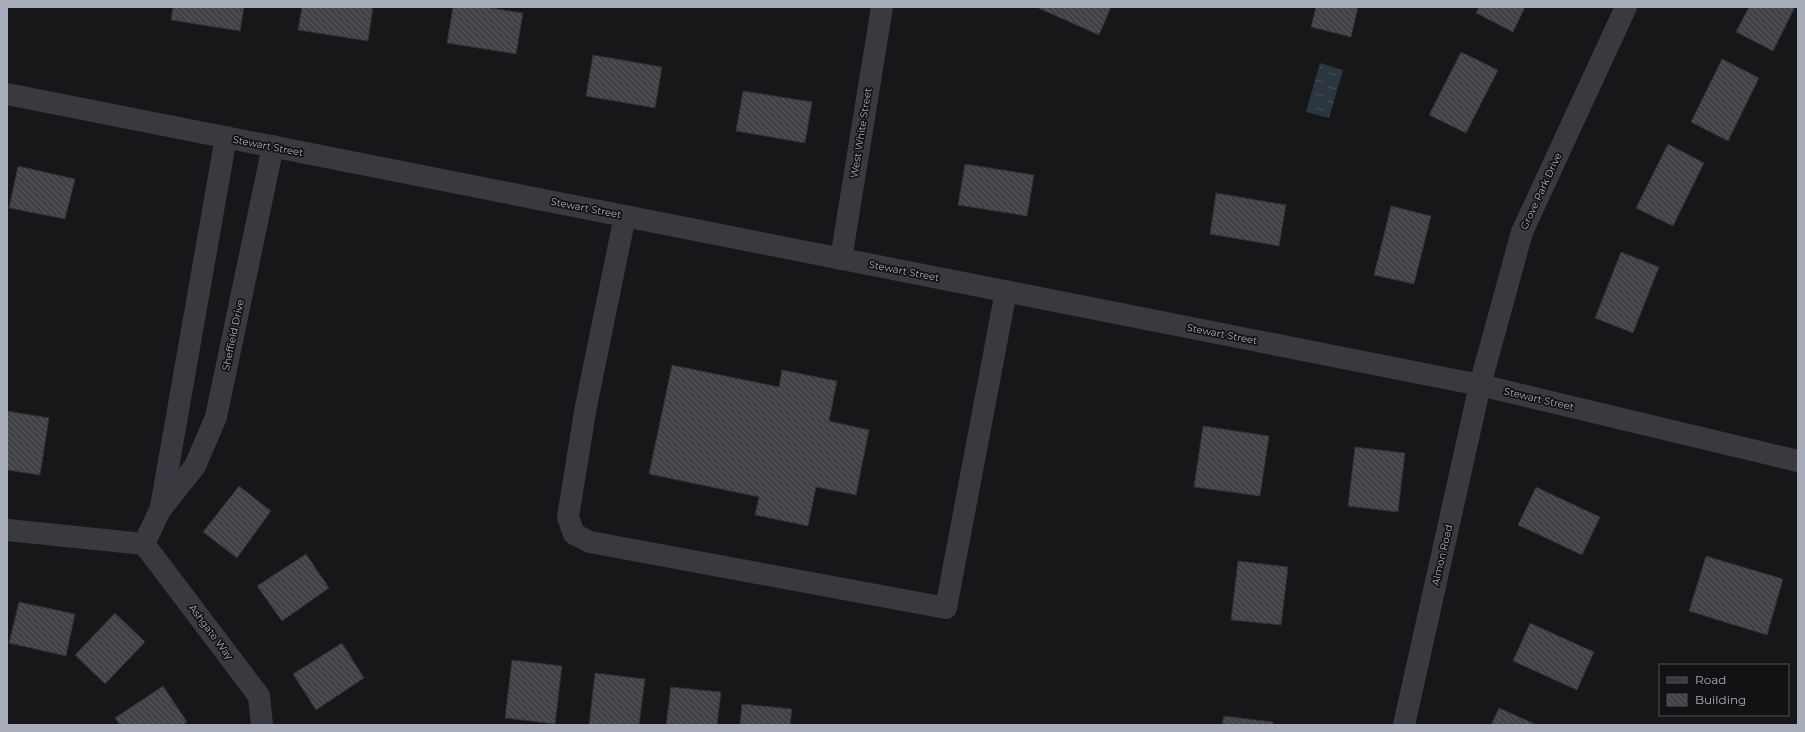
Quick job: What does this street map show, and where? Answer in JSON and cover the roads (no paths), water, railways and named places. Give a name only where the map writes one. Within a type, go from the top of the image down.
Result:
[{"type":"street","name":"West White Street","points":[[841,259],[882,7]]},
{"type":"street","name":"Grove Park Drive","points":[[1480,385],[1522,232],[1626,7]]},
{"type":"street","name":"Stewart Street","points":[[7,94],[1480,385],[1798,460]]},
{"type":"street","name":"Sheffield Drive","points":[[160,510],[226,137]]},
{"type":"street","name":"Sheffield Drive","points":[[144,544],[160,510],[195,466],[216,417],[272,146]]},
{"type":"street","points":[[625,216],[586,406],[568,517],[574,534],[590,542],[946,608],[1006,291]]},
{"type":"street","name":"Almon Road","points":[[1404,725],[1480,385]]},
{"type":"street","points":[[7,530],[144,544]]},
{"type":"street","name":"Ashgate Way","points":[[144,544],[259,696],[262,725]]},
{"type":"water","points":[[1320,63],[1343,70],[1329,118],[1306,112]]}]
